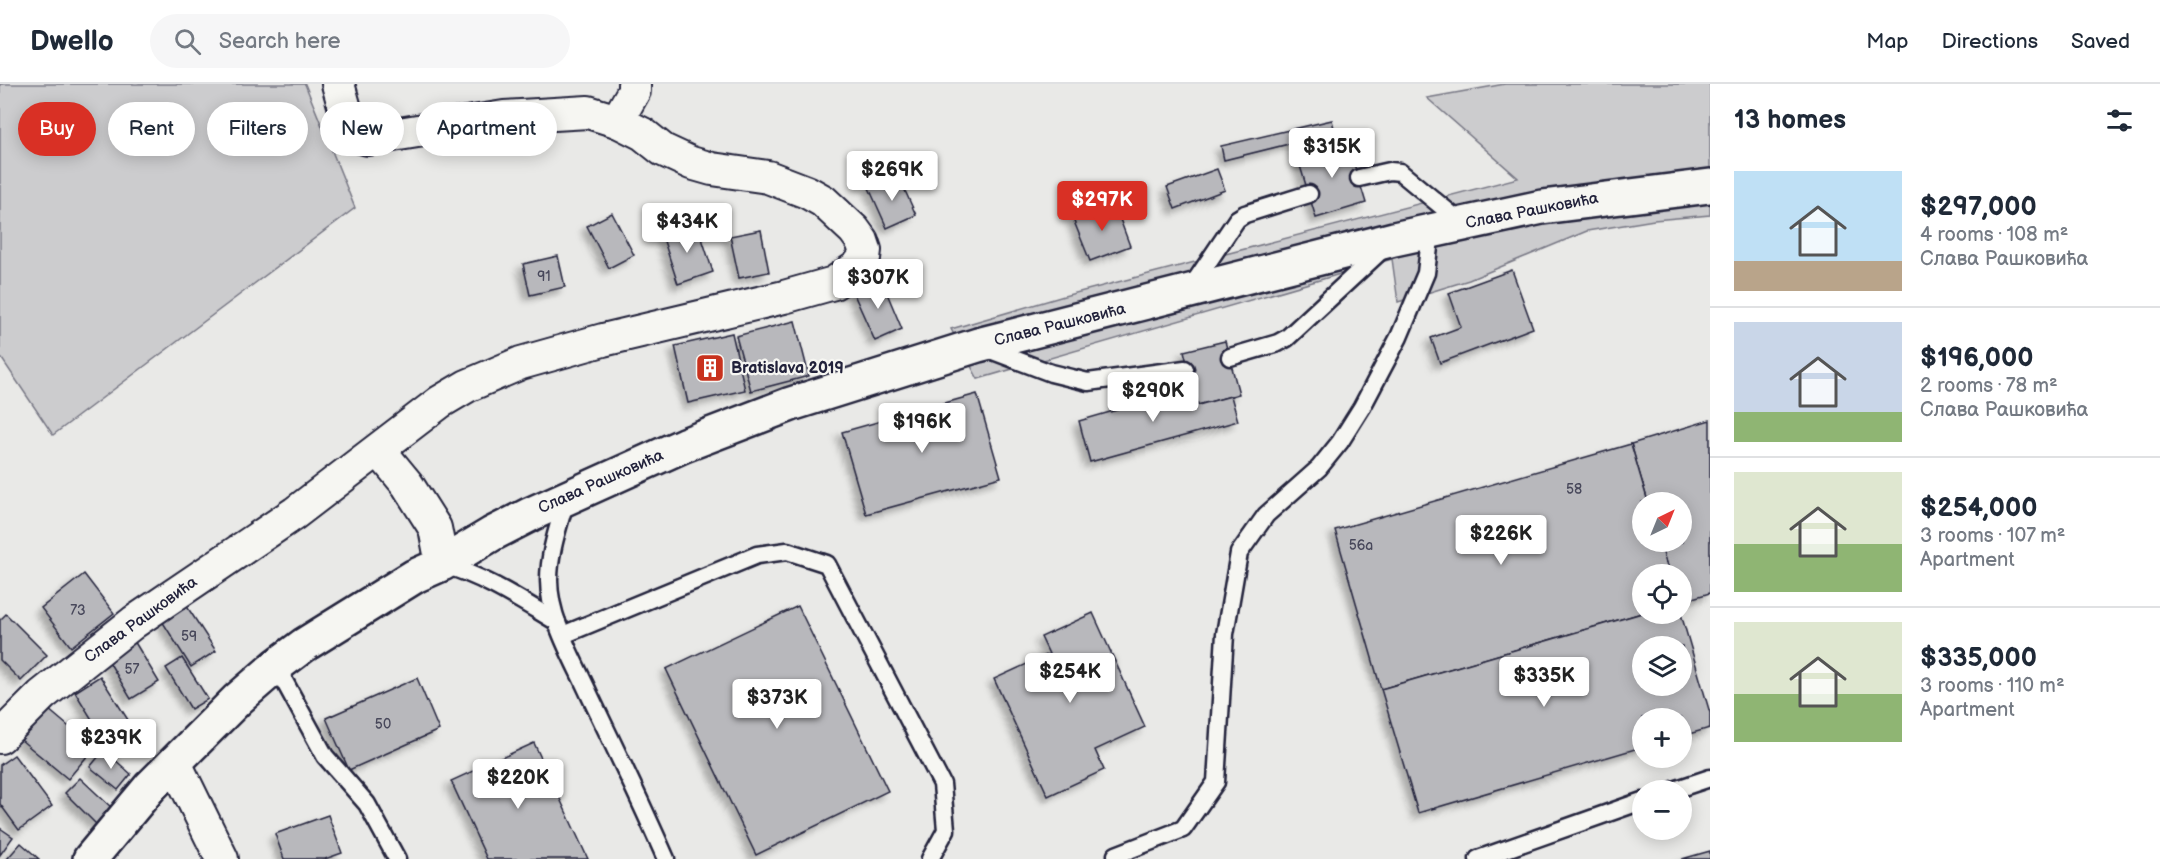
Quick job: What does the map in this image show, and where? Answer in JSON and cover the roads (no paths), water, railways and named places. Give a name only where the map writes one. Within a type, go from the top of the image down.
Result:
[{"type":"main road","name":"Слава Рашковића","points":[[90,859],[150,787],[230,707],[276,666],[337,623],[415,576],[441,564],[492,534],[684,445],[791,404],[978,345],[1394,239],[1565,203],[1710,186]]},
{"type":"street","points":[[338,84],[349,123],[358,136],[368,138],[504,117],[588,112],[630,127],[634,84]]},
{"type":"street","name":"Слава Рашковића","points":[[0,737],[42,694],[126,628],[296,513],[440,402],[467,386],[521,363],[603,340],[834,283],[857,267],[864,258],[865,250],[862,241],[854,230],[823,201],[807,192],[768,177],[711,169],[691,163],[663,150],[630,127]]},
{"type":"street","points":[[379,450],[407,484],[435,528],[441,564]]},
{"type":"street","points":[[175,763],[222,859]]},
{"type":"lane","points":[[1359,178],[1390,171],[1400,172],[1463,224]]},
{"type":"lane","points":[[1188,292],[1237,219],[1245,214],[1309,195]]},
{"type":"lane","points":[[1116,855],[1183,829],[1216,782],[1225,634],[1239,553],[1266,515],[1319,468],[1340,442],[1362,407],[1399,337],[1426,273],[1431,230]]},
{"type":"lane","points":[[1230,357],[1278,343],[1287,338],[1394,239]]},
{"type":"lane","points":[[978,345],[1051,374],[1088,382],[1185,369]]},
{"type":"lane","points":[[566,498],[552,552],[549,580],[552,603],[560,629],[666,859]]},
{"type":"lane","points":[[560,629],[757,555],[787,550],[827,564],[942,784],[946,830],[930,859]]},
{"type":"lane","points":[[441,564],[466,571],[525,601],[560,629]]},
{"type":"lane","points":[[276,666],[326,756],[367,804],[397,859]]},
{"type":"lane","points":[[1692,784],[1710,778]]},
{"type":"lane","points":[[1478,859],[1632,805]]},
{"type":"place","name":"Bratislava 2019","points":[[710,368]]}]
